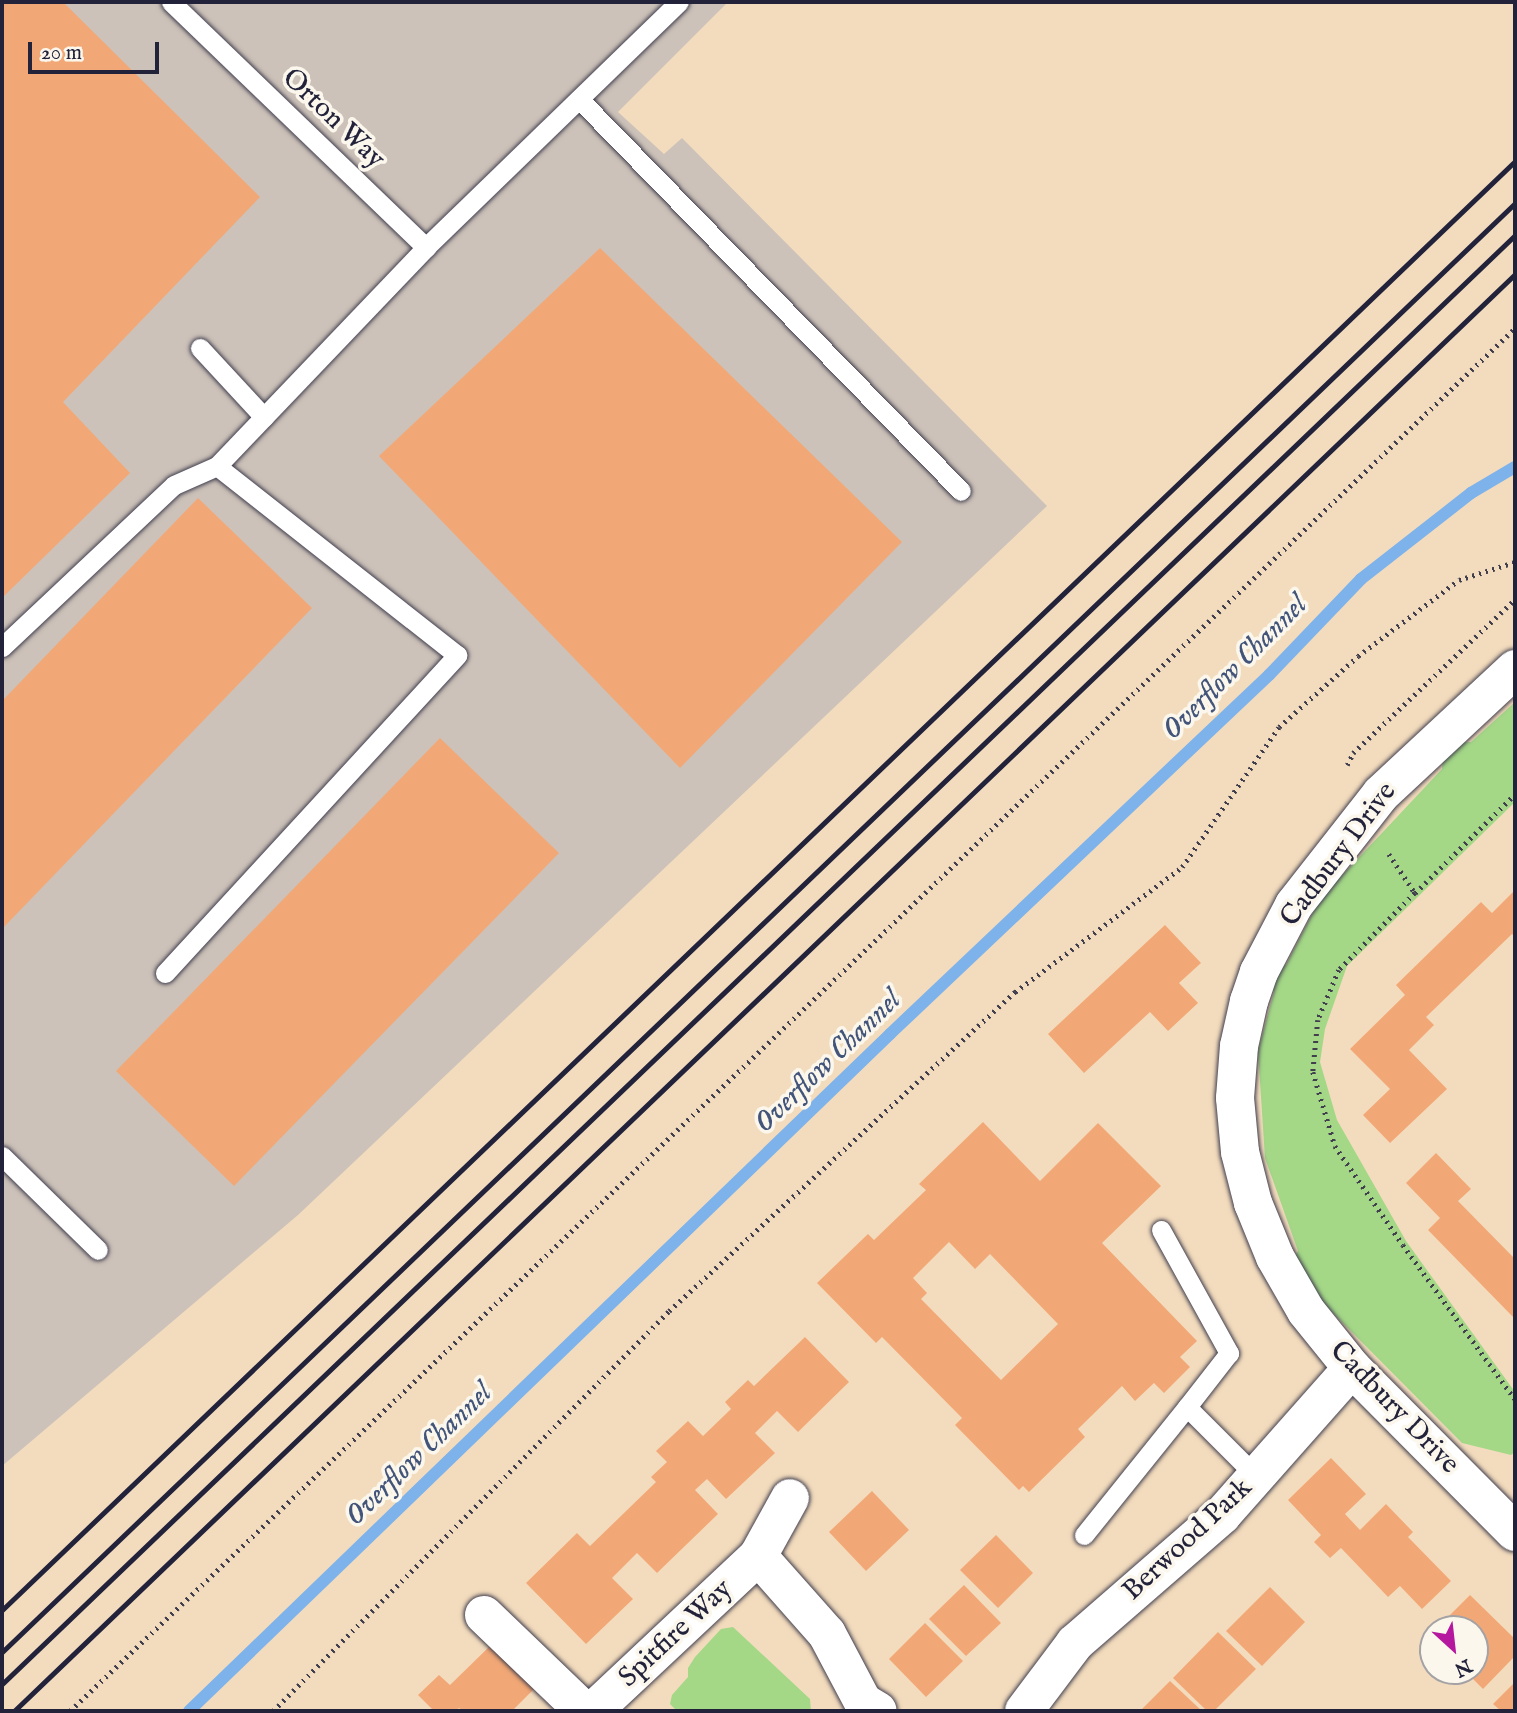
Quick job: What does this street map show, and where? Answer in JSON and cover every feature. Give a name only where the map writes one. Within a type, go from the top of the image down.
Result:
[{"type":"street","name":"Cadbury Drive","points":[[1511,1520],[1352,1368],[1306,1311],[1275,1257],[1253,1203],[1240,1152],[1235,1098],[1239,1046],[1259,972],[1294,905],[1381,794],[1515,669]]},
{"type":"street","name":"Berwood Park","points":[[1024,1711],[1075,1643],[1222,1516],[1352,1368]]},
{"type":"street","name":"Spitfire Way","points":[[593,1711],[758,1556],[790,1498]]},
{"type":"street","name":"Spitfire Way","points":[[758,1556],[827,1634],[863,1702],[878,1711]]},
{"type":"street","points":[[484,1615],[584,1711]]},
{"type":"lane","name":"Orton Way","points":[[171,2],[426,247]]},
{"type":"lane","points":[[2,648],[174,485],[217,466],[426,247],[679,2]]},
{"type":"lane","points":[[579,99],[961,491]]},
{"type":"lane","points":[[200,348],[264,417]]},
{"type":"lane","points":[[165,974],[457,655],[217,466]]},
{"type":"lane","points":[[2,1156],[98,1250]]},
{"type":"lane","points":[[1084,1535],[1229,1353],[1161,1230]]},
{"type":"lane","points":[[1187,1407],[1257,1477]]},
{"type":"path","points":[[70,1711],[1515,328]]},
{"type":"path","points":[[273,1711],[669,1311],[1015,992],[1182,867],[1279,727],[1358,656],[1459,580],[1515,562]]},
{"type":"path","points":[[1415,893],[1361,817],[1340,802],[1340,780],[1353,753],[1515,599]]},
{"type":"path","points":[[1515,794],[1339,970],[1318,1020],[1313,1072],[1335,1146],[1515,1399]]},
{"type":"shaded area","points":[[2,2],[728,2],[618,112],[664,154],[682,138],[1047,506],[298,1215],[2,1466]]},
{"type":"green space","points":[[1515,702],[1515,802],[1347,966],[1325,1029],[1320,1062],[1337,1120],[1406,1241],[1515,1392],[1515,1452],[1511,1455],[1462,1443],[1327,1307],[1292,1261],[1298,1251],[1265,1158],[1258,1051],[1274,992],[1266,975],[1272,968],[1286,965],[1320,899],[1442,769],[1444,749],[1455,743],[1471,742]]},
{"type":"green space","points":[[733,1627],[810,1699],[811,1711],[677,1711],[670,1704],[672,1695],[688,1677],[688,1668],[695,1657],[721,1629]]},
{"type":"building","points":[[2,2],[63,2],[260,197],[63,402],[130,473],[2,598]]},
{"type":"building","points":[[600,248],[902,542],[680,768],[379,456]]},
{"type":"building","points":[[198,498],[312,608],[2,929],[2,701]]},
{"type":"building","points":[[440,738],[559,853],[234,1186],[116,1071]]},
{"type":"building","points":[[1515,890],[1515,937],[1512,934],[1426,1017],[1434,1025],[1409,1050],[1447,1089],[1390,1143],[1363,1115],[1390,1089],[1350,1049],[1405,995],[1396,985],[1481,902],[1492,913]]},
{"type":"building","points":[[1165,925],[1201,963],[1179,983],[1198,1003],[1168,1031],[1150,1012],[1084,1073],[1048,1034]]},
{"type":"building","points":[[983,1122],[1040,1181],[1098,1123],[1161,1186],[1102,1243],[1197,1341],[1180,1357],[1190,1367],[1164,1393],[1154,1383],[1135,1401],[1122,1386],[1078,1429],[1085,1437],[1029,1492],[1023,1486],[1019,1490],[955,1425],[962,1418],[882,1337],[876,1343],[817,1283],[868,1234],[874,1240],[926,1190],[919,1184]],"holes":[[[949,1242],[975,1269],[990,1254],[1058,1324],[1001,1380],[921,1299],[927,1293],[913,1278]]]},
{"type":"building","points":[[1436,1153],[1471,1189],[1458,1201],[1515,1259],[1515,1319],[1428,1230],[1440,1218],[1406,1183]]},
{"type":"building","points":[[805,1337],[849,1382],[798,1432],[777,1411],[755,1433],[775,1453],[726,1499],[707,1479],[695,1490],[718,1514],[657,1573],[637,1553],[612,1578],[633,1599],[586,1644],[526,1583],[577,1533],[590,1546],[656,1482],[651,1477],[667,1462],[656,1451],[688,1421],[703,1436],[731,1409],[725,1402],[748,1380],[754,1386]]},
{"type":"building","points":[[1331,1458],[1366,1494],[1345,1514],[1360,1530],[1386,1504],[1413,1532],[1408,1537],[1451,1581],[1422,1609],[1400,1586],[1388,1597],[1341,1548],[1330,1558],[1314,1542],[1321,1535],[1288,1500]]},
{"type":"building","points":[[872,1491],[909,1530],[866,1571],[829,1532]]},
{"type":"building","points":[[996,1535],[1033,1573],[998,1608],[960,1570]]},
{"type":"building","points":[[964,1585],[1001,1623],[966,1656],[929,1619]]},
{"type":"building","points":[[1270,1587],[1305,1622],[1262,1666],[1226,1631]]},
{"type":"building","points":[[1470,1595],[1515,1639],[1515,1656],[1489,1683],[1489,1615],[1450,1615]]},
{"type":"building","points":[[925,1623],[963,1661],[926,1697],[889,1659]]},
{"type":"building","points":[[1218,1632],[1256,1669],[1214,1711],[1207,1711],[1173,1678]]},
{"type":"building","points":[[491,1645],[534,1689],[512,1711],[463,1711],[459,1708],[455,1711],[434,1711],[418,1695],[439,1675],[450,1685]]},
{"type":"building","points":[[1170,1681],[1202,1711],[1140,1711]]},
{"type":"building","points":[[1515,1682],[1515,1711],[1501,1711],[1493,1704]]},
{"type":"waterway","name":"Overflow Channel","points":[[189,1711],[890,1034],[1269,675],[1361,579],[1471,493],[1515,467]]},
{"type":"railway","points":[[2,1610],[1515,161]]},
{"type":"railway","points":[[2,1652],[1515,203]]},
{"type":"railway","points":[[2,1684],[1515,235]]},
{"type":"railway","points":[[14,1711],[1515,274]]}]
